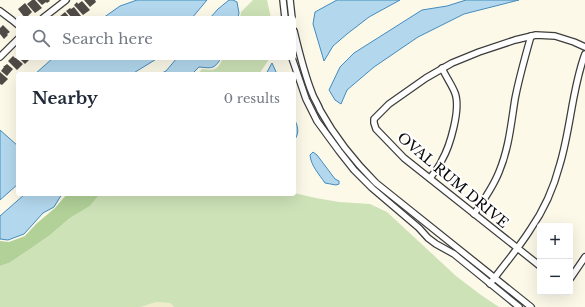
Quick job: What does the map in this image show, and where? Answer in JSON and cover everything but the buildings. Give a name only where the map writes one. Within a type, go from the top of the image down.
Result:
[{"type":"street","points":[[46,16],[66,0]]},
{"type":"street","points":[[283,0],[285,16]]},
{"type":"street","points":[[290,0],[292,16]]},
{"type":"street","points":[[0,11],[16,23]]},
{"type":"street","name":"OVAL RUM DRIVE","points":[[537,264],[404,158],[376,129],[374,119],[389,104],[426,78],[452,63],[479,52],[515,40],[536,35],[555,36],[585,47]]},
{"type":"street","points":[[474,214],[491,189],[500,171],[505,156],[509,141],[520,74],[531,36]]},
{"type":"street","points":[[296,40],[312,94],[325,118],[359,167],[376,183],[531,307]]},
{"type":"street","points":[[0,57],[16,41]]},
{"type":"street","points":[[490,284],[530,230],[554,183],[561,163],[577,82],[585,54]]},
{"type":"street","points":[[293,60],[306,99],[317,121],[334,146],[354,170],[372,188],[419,228],[428,238],[454,254],[519,307]]},
{"type":"street","points":[[430,178],[442,160],[449,145],[457,109],[456,94],[442,68]]},
{"type":"street","points":[[573,275],[585,257]]},
{"type":"shaded area","points":[[156,302],[170,303],[174,307],[141,307]]},
{"type":"green space","points":[[253,0],[267,0],[271,16],[240,16],[241,12]]},
{"type":"green space","points":[[222,60],[269,60],[260,72],[200,72],[202,69],[213,70]]},
{"type":"green space","points":[[296,193],[339,202],[370,204],[387,212],[456,276],[499,307],[174,307],[170,303],[156,302],[141,307],[0,307],[0,266],[9,263],[50,235],[70,218],[90,206],[98,196],[296,196]]},
{"type":"green space","points":[[65,196],[98,196],[90,206],[70,218],[50,235],[9,263],[0,266],[0,241],[9,242],[25,236],[36,224],[55,208]]},
{"type":"water","points":[[137,0],[207,0],[194,16],[106,16],[120,6]]},
{"type":"water","points":[[229,0],[233,0],[237,2],[238,16],[212,16]]},
{"type":"water","points":[[337,0],[400,0],[369,17],[347,34],[333,46],[324,61],[313,24],[315,12]]},
{"type":"water","points":[[466,0],[519,0],[464,14],[418,37],[374,67],[347,90],[341,104],[335,100],[329,90],[340,67],[354,53],[422,10],[447,6]]},
{"type":"water","points":[[51,60],[155,60],[135,72],[37,72]]},
{"type":"water","points":[[175,60],[220,60],[216,65],[212,67],[199,67],[194,72],[164,72]]},
{"type":"water","points":[[272,63],[276,72],[267,72]]},
{"type":"water","points":[[296,122],[298,130],[296,137]]},
{"type":"water","points":[[0,130],[16,144],[16,186],[0,200]]},
{"type":"water","points":[[313,152],[317,155],[335,179],[339,181],[339,184],[336,185],[325,183],[312,163],[310,155]]},
{"type":"water","points":[[23,196],[61,196],[54,207],[43,213],[24,234],[8,240],[0,239],[0,216]]}]
